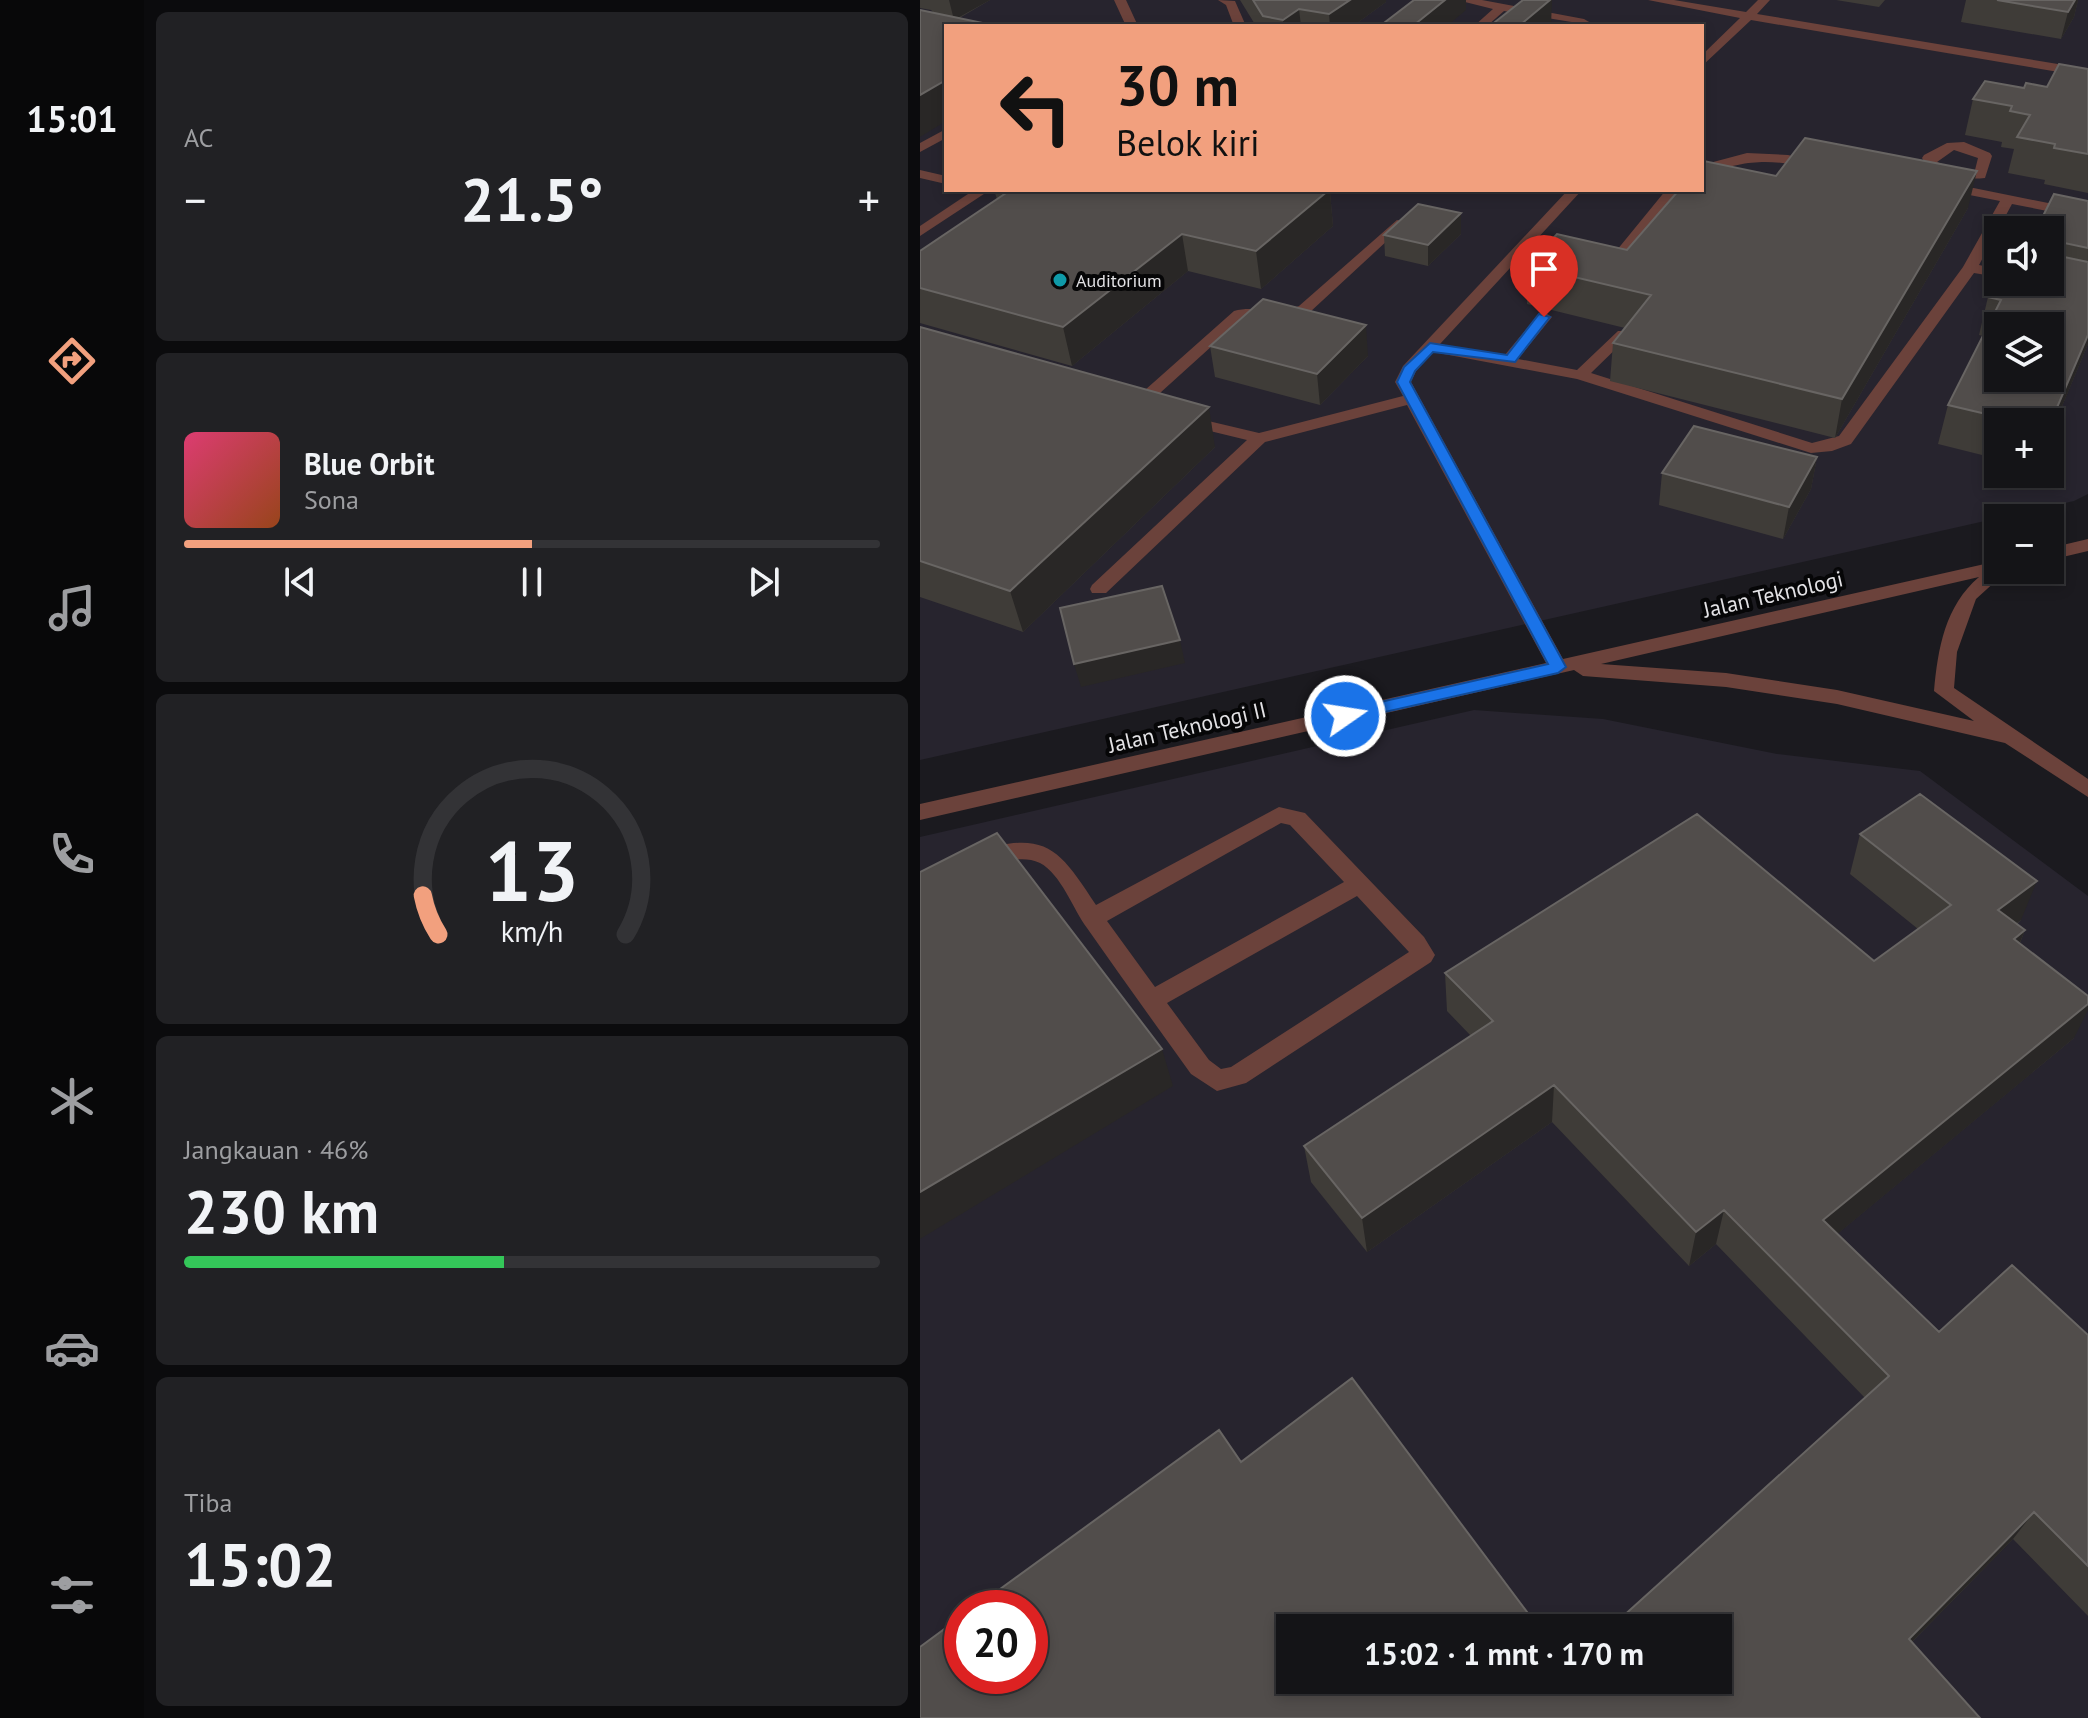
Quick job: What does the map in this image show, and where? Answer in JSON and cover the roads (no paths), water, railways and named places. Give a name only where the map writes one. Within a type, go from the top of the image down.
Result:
[{"type":"lane","points":[[1120,0],[1131,24]]},
{"type":"lane","points":[[1224,0],[1231,3],[1239,24]]},
{"type":"lane","points":[[1463,0],[1587,24]]},
{"type":"lane","points":[[1654,0],[2035,71],[2084,73],[2088,55]]},
{"type":"lane","points":[[1704,60],[1764,0]]},
{"type":"lane","points":[[1482,24],[1502,7]]},
{"type":"lane","points":[[920,148],[944,134]]},
{"type":"lane","points":[[1704,169],[1722,162],[1779,155],[1842,169]]},
{"type":"lane","points":[[1765,178],[1779,155]]},
{"type":"lane","points":[[920,174],[944,180]]},
{"type":"lane","points":[[1967,190],[1980,175]]},
{"type":"lane","points":[[1936,185],[2088,215]]},
{"type":"lane","points":[[920,232],[980,192]]},
{"type":"lane","points":[[1573,192],[1531,244],[1409,369],[1403,382],[1558,667],[1742,682],[1837,697],[2012,737]]},
{"type":"lane","points":[[1615,280],[1610,260],[1671,192]]},
{"type":"lane","points":[[1430,347],[1510,359],[1580,375],[1811,448],[1832,446],[1845,440],[1970,268],[2009,197]]},
{"type":"lane","points":[[1397,224],[1305,311],[1294,314],[1250,310],[1239,314],[1140,411],[1259,438],[1411,399]]},
{"type":"lane","points":[[1970,268],[1984,270]]},
{"type":"lane","points":[[1510,359],[1544,317]]},
{"type":"lane","points":[[1580,375],[1623,334]]},
{"type":"lane","points":[[1099,589],[1259,438]]},
{"type":"lane","points":[[2064,551],[2088,545]]},
{"type":"lane","name":"Jalan Teknologi","points":[[1558,667],[1984,572]]},
{"type":"lane","points":[[1984,582],[1968,596],[1947,652],[1944,691],[2088,789]]},
{"type":"lane","name":"Jalan Teknologi II","points":[[920,812],[1558,667]]},
{"type":"lane","points":[[965,863],[1010,850],[1044,855],[1059,866],[1092,918],[1151,1001],[1200,1067],[1217,1080],[1237,1076],[1423,955],[1416,943],[1297,819],[1279,815],[1092,918]]},
{"type":"lane","points":[[1151,1001],[1359,884]]},
{"type":"place","name":"Auditorium","points":[[1060,280]]}]
